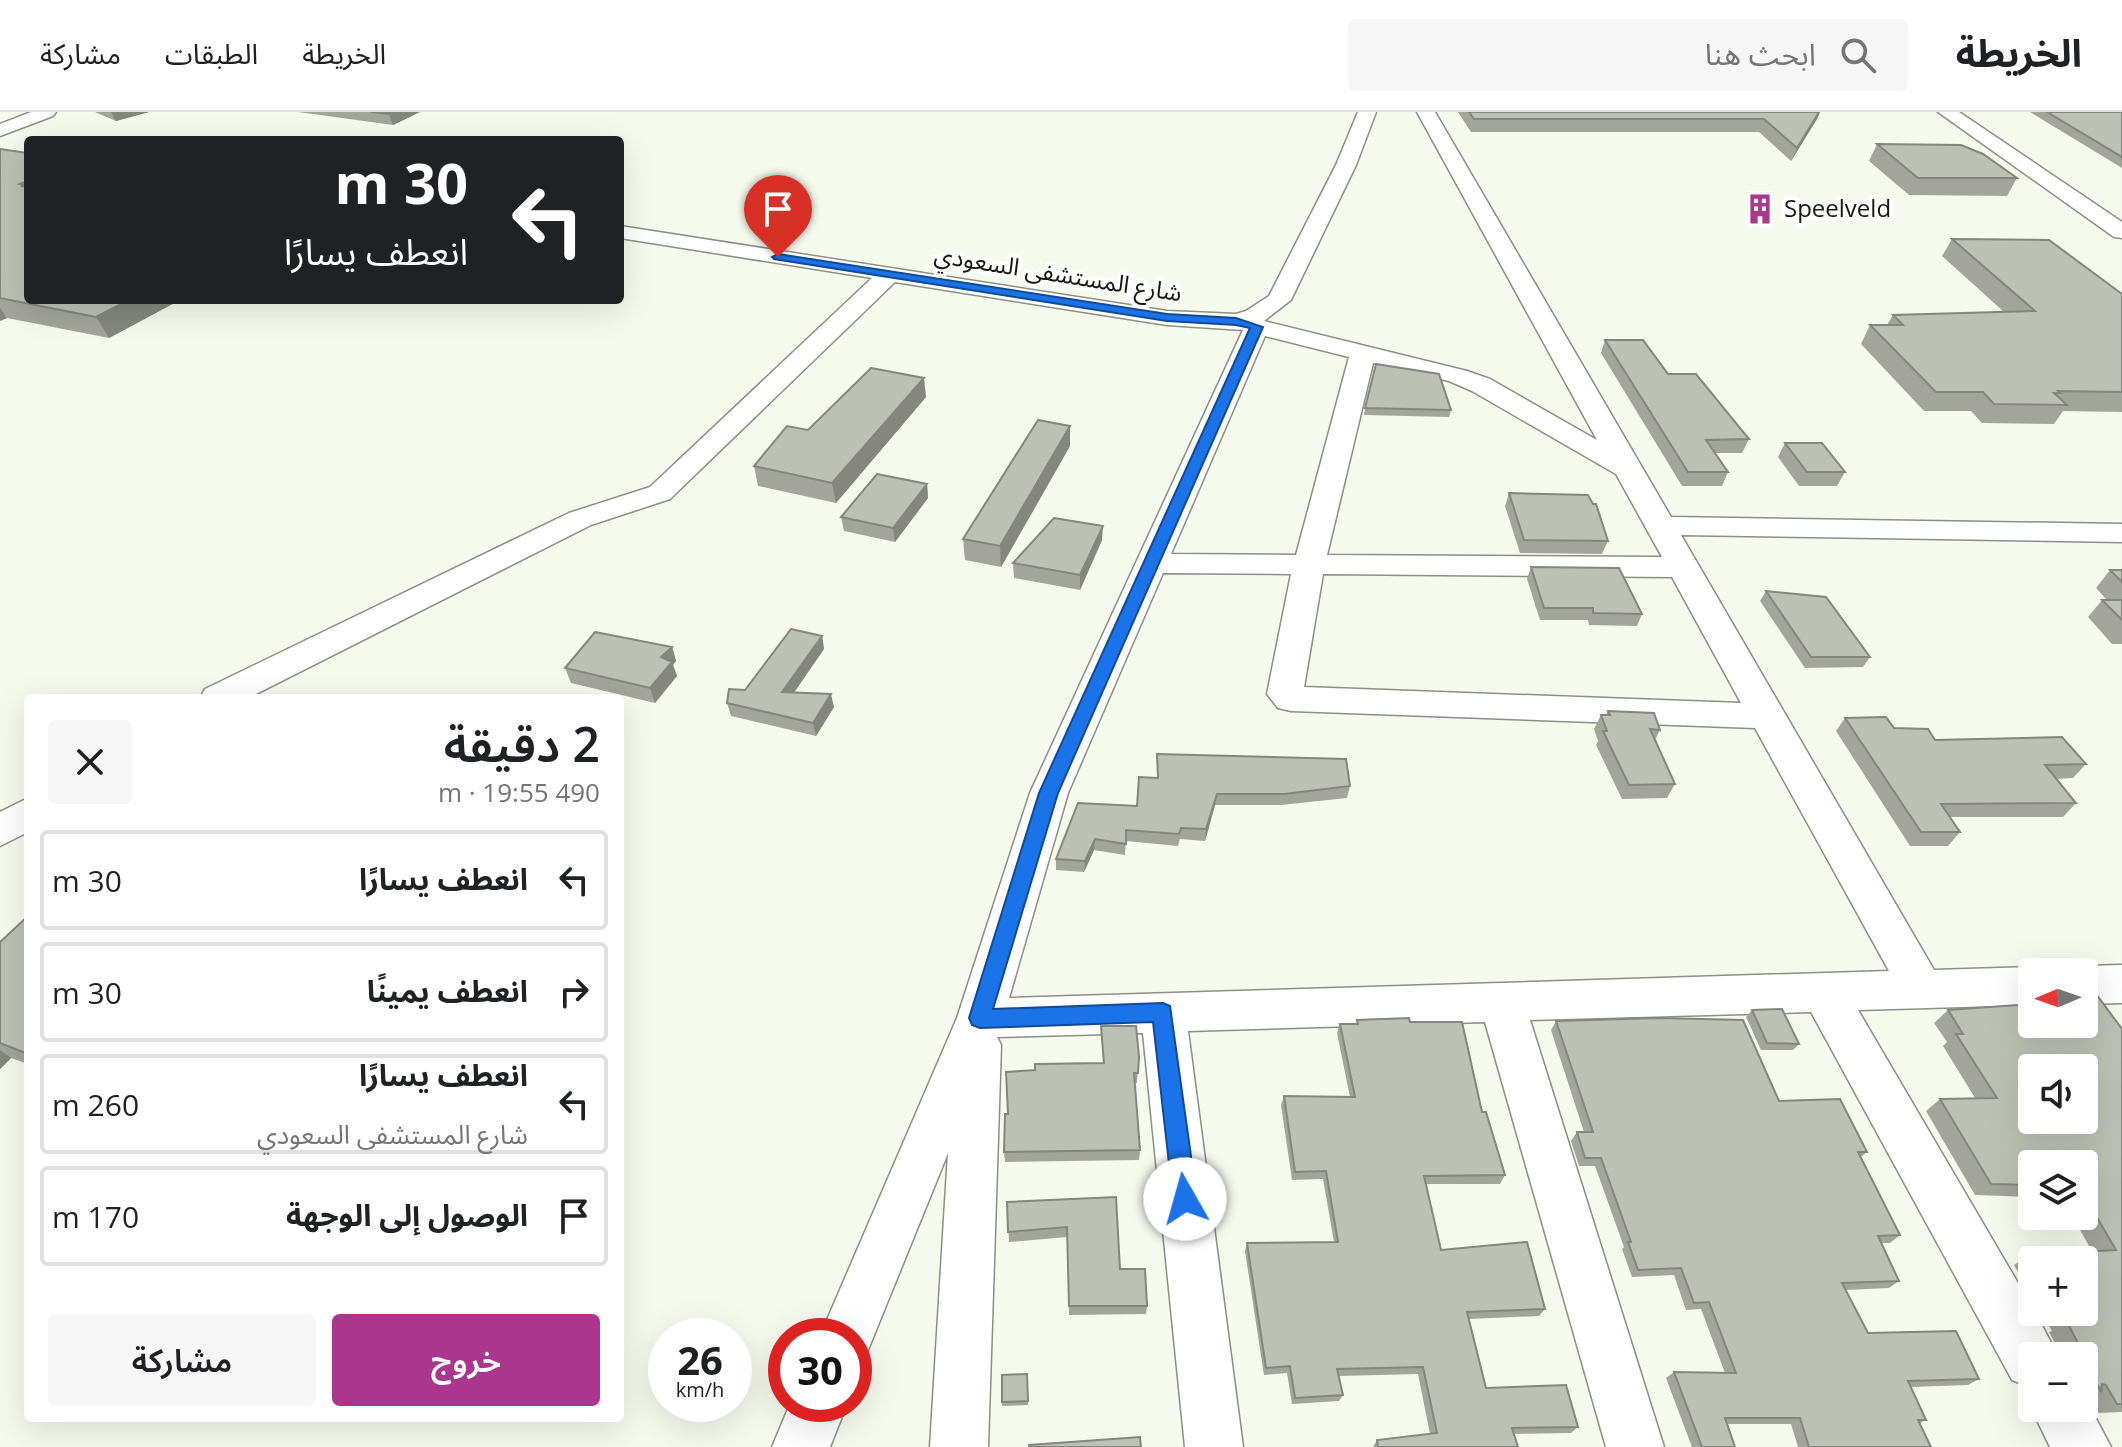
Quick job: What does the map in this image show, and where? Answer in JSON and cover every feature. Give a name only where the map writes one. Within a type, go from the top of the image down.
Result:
[{"type":"street","points":[[0,130],[47,112]]},
{"type":"street","name":"شارع المستشفى السعودي","points":[[624,233],[1167,318],[1246,324],[1284,293],[1346,165],[1367,112]]},
{"type":"street","points":[[1426,112],[1921,988]]},
{"type":"street","points":[[1947,112],[2122,232]]},
{"type":"street","points":[[0,136],[24,139]]},
{"type":"street","points":[[2035,172],[2114,201]]},
{"type":"street","points":[[226,694],[580,519],[660,493],[889,275]]},
{"type":"street","points":[[855,1318],[980,1018],[1049,793],[1152,563],[1246,324],[1458,376],[1481,385],[1626,468]]},
{"type":"street","points":[[1363,353],[1309,563],[1285,694],[1291,699],[1767,716]]},
{"type":"street","points":[[1659,526],[2122,533]]},
{"type":"street","points":[[1152,563],[1682,567]]},
{"type":"street","points":[[0,831],[24,816]]},
{"type":"street","points":[[2098,985],[2122,984]]},
{"type":"street","points":[[980,1018],[2018,986]]},
{"type":"street","points":[[1824,993],[2022,1342]]},
{"type":"street","points":[[1502,1003],[1635,1447]]},
{"type":"street","points":[[1163,1012],[1214,1447]]},
{"type":"street","points":[[959,1447],[980,1018]]},
{"type":"street","points":[[801,1447],[811,1422]]},
{"type":"street","points":[[2067,1422],[2082,1447]]},
{"type":"building","points":[[1469,112],[1819,112],[1797,148],[1764,119],[1474,119]]},
{"type":"building","points":[[2047,112],[2122,112],[2122,157]]},
{"type":"building","points":[[1877,144],[1961,145],[1983,154],[2017,178],[1918,178]]},
{"type":"building","points":[[0,149],[24,152],[24,182],[20,184],[24,185],[21,186],[24,186],[24,303],[0,298]]},
{"type":"building","points":[[1952,239],[2049,240],[2122,294],[2122,392],[2054,393],[2067,405],[1994,404],[1983,392],[1936,392],[1870,325],[1903,325],[1893,315],[2035,311]]},
{"type":"building","points":[[30,304],[121,304],[96,317]]},
{"type":"building","points":[[1605,340],[1643,340],[1668,374],[1696,374],[1749,439],[1706,440],[1728,472],[1688,472]]},
{"type":"building","points":[[1376,364],[1439,374],[1451,410],[1365,408]]},
{"type":"building","points":[[871,368],[924,378],[832,483],[754,466],[787,426],[808,430]]},
{"type":"building","points":[[1038,420],[1070,426],[1000,546],[963,539]]},
{"type":"building","points":[[1785,443],[1822,443],[1845,472],[1807,472]]},
{"type":"building","points":[[877,474],[927,484],[893,528],[841,517]]},
{"type":"building","points":[[1509,493],[1588,495],[1596,504],[1608,541],[1524,540]]},
{"type":"building","points":[[1054,518],[1103,526],[1080,575],[1013,563]]},
{"type":"building","points":[[1531,567],[1619,568],[1642,614],[1593,613],[1593,608],[1544,608]]},
{"type":"building","points":[[2110,570],[2122,570],[2122,582]]},
{"type":"building","points":[[1766,591],[1826,597],[1870,657],[1811,657]]},
{"type":"building","points":[[2102,600],[2122,600],[2122,620]]},
{"type":"building","points":[[791,629],[822,636],[782,692],[831,694],[813,723],[727,703],[729,689],[745,690]]},
{"type":"building","points":[[595,632],[672,647],[661,657],[672,662],[650,688],[565,668]]},
{"type":"building","points":[[1608,711],[1654,713],[1660,730],[1650,729],[1675,784],[1629,785],[1603,731],[1607,731],[1601,715],[1610,715]]},
{"type":"building","points":[[1886,717],[1894,728],[1928,729],[1935,740],[2062,737],[2086,764],[2045,765],[2076,803],[1941,804],[1960,832],[1921,832],[1845,718]]},
{"type":"building","points":[[1157,754],[1346,759],[1350,786],[1284,794],[1217,794],[1206,829],[1181,828],[1179,834],[1126,830],[1126,844],[1095,839],[1085,861],[1056,859],[1078,803],[1137,806],[1139,777],[1158,778]]},
{"type":"building","points":[[24,920],[24,1052],[0,1043],[0,942]]},
{"type":"building","points":[[2098,997],[2122,1029],[2122,1404],[2117,1404],[2106,1385],[2102,1384],[2101,1391],[2098,1386],[2098,1342],[2077,1342],[2069,1326],[2098,1326],[2098,1251],[2116,1250],[2098,1219],[2098,1150],[2018,1150],[2018,1185],[1991,1184],[1940,1099],[1997,1098],[1956,1034],[1963,1034],[1948,1010],[2018,1005],[2018,1038],[2098,1038]]},
{"type":"building","points":[[1782,1009],[1799,1044],[1767,1043],[1752,1010]]},
{"type":"building","points":[[1409,1018],[1410,1022],[1462,1022],[1482,1112],[1486,1112],[1505,1175],[1424,1176],[1441,1250],[1527,1242],[1545,1309],[1467,1312],[1486,1388],[1566,1385],[1578,1427],[1512,1428],[1518,1447],[1378,1447],[1377,1440],[1437,1433],[1423,1367],[1337,1369],[1343,1395],[1295,1398],[1290,1366],[1266,1368],[1247,1243],[1338,1242],[1326,1171],[1295,1172],[1284,1096],[1355,1097],[1340,1024],[1358,1024],[1357,1020]]},
{"type":"building","points":[[1660,1018],[1743,1020],[1779,1101],[1840,1099],[1867,1152],[1858,1152],[1900,1235],[1878,1236],[1899,1281],[1842,1283],[1868,1333],[1956,1331],[1979,1379],[1908,1381],[1926,1420],[1918,1420],[1931,1447],[1809,1447],[1800,1418],[1725,1418],[1735,1447],[1702,1447],[1674,1372],[1736,1373],[1709,1302],[1694,1303],[1681,1268],[1638,1270],[1601,1158],[1585,1158],[1577,1132],[1593,1132],[1556,1021]]},
{"type":"building","points":[[1101,1026],[1136,1026],[1139,1057],[1138,1073],[1134,1073],[1140,1150],[1004,1152],[1005,1114],[1008,1114],[1006,1072],[1035,1070],[1035,1064],[1104,1063]]},
{"type":"building","points":[[1116,1197],[1120,1269],[1145,1269],[1147,1306],[1069,1306],[1067,1227],[1008,1232],[1007,1202]]},
{"type":"building","points":[[1027,1374],[1028,1401],[1002,1402],[1002,1375]]},
{"type":"building","points":[[1140,1437],[1141,1447],[1029,1447],[1029,1445]]},
{"type":"place","name":"Speelveld","points":[[1760,209]]},
{"type":"route","points":[[778,257],[1167,318],[1236,321],[1257,327],[1049,793],[980,1018],[1163,1012],[1185,1199]]}]
